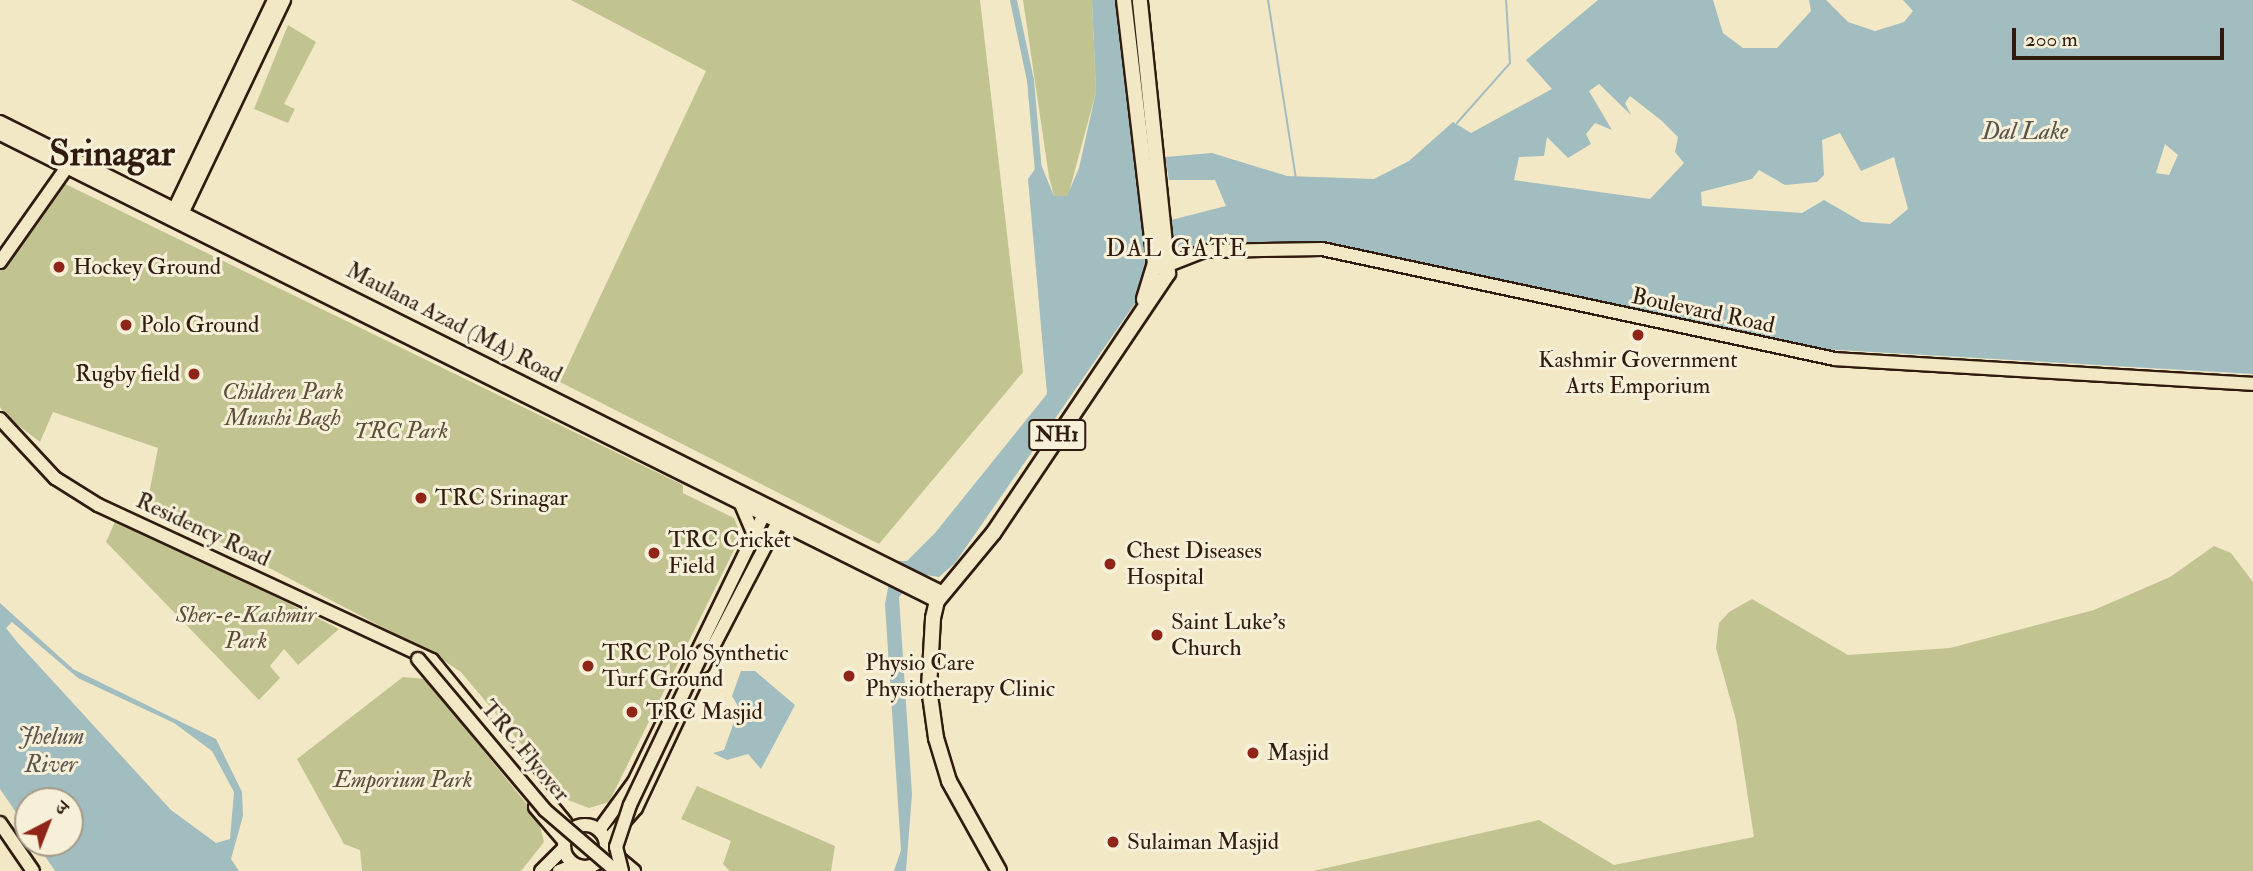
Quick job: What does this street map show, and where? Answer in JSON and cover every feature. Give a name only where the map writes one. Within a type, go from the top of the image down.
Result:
[{"type":"highway","name":"NH1","points":[[933,593],[1011,500],[1159,292],[1170,256],[1168,229],[1141,77],[1124,0]]},
{"type":"highway","name":"NH1","points":[[1011,500],[1143,301],[1155,272],[1141,77],[1140,0]]},
{"type":"highway","points":[[933,593],[929,664],[941,757],[999,871]]},
{"type":"main road","points":[[176,216],[274,0]]},
{"type":"main road","points":[[176,216],[284,0]]},
{"type":"main road","name":"Maulana Azad (MA) Road","points":[[0,122],[176,216],[740,502],[767,508]]},
{"type":"main road","name":"Maulana Azad (MA) Road","points":[[0,134],[176,216],[933,593]]},
{"type":"main road","points":[[0,262],[67,167]]},
{"type":"main road","name":"Boulevard Road","points":[[1155,272],[1170,256],[1204,251],[1322,249],[1835,359],[2253,384]]},
{"type":"main road","name":"Residency Road","points":[[0,419],[55,478],[98,505],[414,654],[443,671],[572,829]]},
{"type":"main road","points":[[740,502],[755,537]]},
{"type":"main road","points":[[621,871],[616,847],[630,805],[767,508]]},
{"type":"main road","points":[[599,830],[634,782],[707,641],[781,516]]},
{"type":"main road","points":[[559,871],[575,865],[599,868],[607,845],[636,808],[707,641]]},
{"type":"main road","name":"Residency Road","points":[[414,654],[564,845]]},
{"type":"main road","name":"TRC Flyover","points":[[414,654],[545,810],[615,871]]},
{"type":"main road","points":[[0,823],[33,871]]},
{"type":"main road","points":[[541,871],[564,845],[572,829],[586,824],[599,830],[607,845],[634,871]]},
{"type":"main road","points":[[564,845],[575,865]]},
{"type":"green space","points":[[571,0],[980,0],[1023,372],[879,544],[560,382],[706,71]]},
{"type":"green space","points":[[1023,0],[1092,0],[1096,92],[1068,196],[1054,196],[1049,177]]},
{"type":"green space","points":[[288,25],[316,42],[284,104],[295,109],[288,123],[254,109]]},
{"type":"green space","name":"TRC Srinagar","points":[[55,179],[683,485],[683,493],[734,518],[741,536],[609,802],[589,808],[568,800],[461,672],[432,653],[147,504],[158,448],[53,412],[40,442],[6,416],[0,407],[0,259]]},
{"type":"green space","name":"Sher-e-Kashmir Park","points":[[117,517],[339,629],[298,665],[284,649],[270,666],[280,678],[259,700],[106,542]]},
{"type":"green space","points":[[2214,546],[2231,553],[2253,582],[2253,871],[1313,871],[1539,820],[1614,865],[1754,837],[1736,720],[1716,648],[1719,623],[1729,612],[1752,599],[1848,655],[1950,648],[2094,610],[2170,577]]},
{"type":"green space","name":"Emporium Park","points":[[403,677],[425,679],[538,818],[544,842],[521,871],[362,871],[360,850],[344,844],[297,759]]},
{"type":"green space","points":[[697,786],[835,846],[831,871],[730,871],[723,864],[731,841],[681,819]]},
{"type":"water","name":"Dal Lake","points":[[1092,0],[1116,0],[1149,233],[1173,232],[1171,220],[1226,206],[1215,180],[1169,180],[1165,157],[1212,153],[1287,176],[1374,179],[1409,161],[1453,122],[1471,133],[1552,89],[1526,60],[1598,0],[1713,0],[1723,33],[1743,48],[1777,48],[1811,11],[1809,0],[1826,0],[1848,22],[1875,31],[1904,22],[1913,11],[1903,0],[2253,0],[2253,374],[1803,348],[1320,241],[1150,248],[1148,282],[1140,296],[955,563],[939,577],[919,574],[899,597],[912,794],[906,871],[894,871],[901,850],[885,604],[893,561],[907,561],[935,533],[1047,394],[1028,179],[1040,162],[1054,196],[1067,196],[1079,168],[1096,92]],"holes":[[[1599,84],[1631,115],[1625,103],[1630,96],[1662,121],[1678,137],[1675,152],[1684,163],[1650,199],[1514,180],[1519,157],[1544,156],[1547,137],[1568,158],[1591,144],[1586,134],[1595,123],[1612,130],[1589,91]],[[1840,133],[1861,171],[1894,157],[1908,209],[1890,224],[1862,222],[1824,200],[1802,213],[1702,206],[1701,192],[1752,179],[1759,170],[1785,185],[1817,182],[1824,175],[1822,140]],[[2165,144],[2178,155],[2169,175],[2156,173]]]},
{"type":"water","name":"Jhelum River","points":[[0,603],[73,669],[216,739],[242,792],[243,816],[231,859],[239,871],[55,871],[46,857],[84,857],[84,787],[14,787],[14,810],[0,789]],"holes":[[[12,622],[78,678],[174,723],[212,751],[234,792],[230,839],[216,843],[171,810],[6,628]]]},
{"type":"water","points":[[741,671],[755,671],[795,705],[761,769],[748,754],[727,760],[713,753],[724,750],[739,708],[732,696]]},
{"type":"waterway","points":[[1013,0],[1030,80],[1038,172]]},
{"type":"waterway","points":[[1268,0],[1296,179]]},
{"type":"waterway","points":[[1457,123],[1510,63],[1506,0]]},
{"type":"place","name":"Hockey Ground","points":[[59,267]]},
{"type":"place","name":"Polo Ground","points":[[126,325]]},
{"type":"place","name":"Kashmir Government Arts Emporium","points":[[1638,335]]},
{"type":"place","name":"Rugby field","points":[[194,374]]},
{"type":"place","name":"TRC Srinagar","points":[[421,498]]},
{"type":"place","name":"TRC Cricket Field","points":[[654,553]]},
{"type":"place","name":"Chest Diseases Hospital","points":[[1110,564]]},
{"type":"place","name":"Saint Luke's Church","points":[[1157,635]]},
{"type":"place","name":"TRC Polo Synthetic Turf Ground","points":[[588,666]]},
{"type":"place","name":"Physio Care Physiotherapy Clinic","points":[[849,676]]},
{"type":"place","name":"TRC Masjid","points":[[632,712]]},
{"type":"place","name":"Masjid","points":[[1253,753]]},
{"type":"place","name":"Sulaiman Masjid","points":[[1113,842]]},
{"type":"district","name":"Srinagar","points":[[112,154]]},
{"type":"district","name":"DAL GATE","points":[[1177,249]]},
{"type":"park label","name":"Children Park Munshi Bagh","points":[[283,405]]},
{"type":"park label","name":"TRC Park","points":[[401,431]]}]
